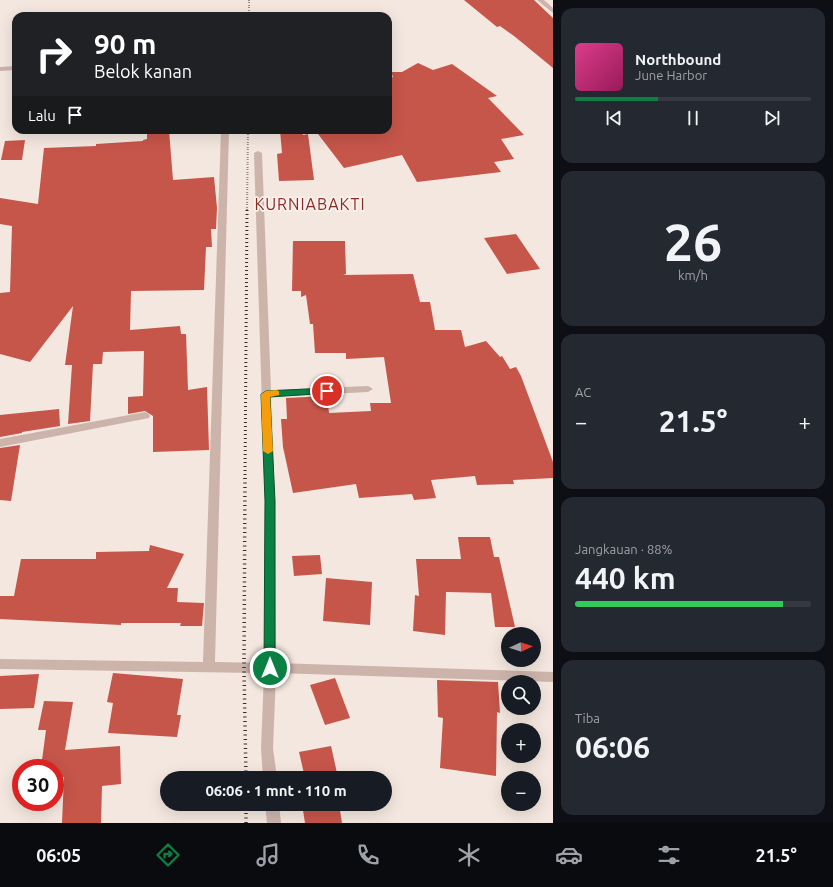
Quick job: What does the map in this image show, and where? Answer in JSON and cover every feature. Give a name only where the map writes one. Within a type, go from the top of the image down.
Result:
[{"type":"street","points":[[540,0],[553,11]]},
{"type":"street","points":[[0,69],[12,68]]},
{"type":"street","points":[[209,668],[225,134]]},
{"type":"street","points":[[258,153],[270,501],[270,668],[267,748],[269,771]]},
{"type":"street","points":[[266,394],[368,389]]},
{"type":"street","points":[[0,443],[144,416]]},
{"type":"street","points":[[0,664],[270,668],[553,677]]},
{"type":"street","points":[[273,811],[274,823]]},
{"type":"building","points":[[464,0],[534,0],[553,18],[553,68],[514,36],[500,26],[497,27]]},
{"type":"building","points":[[418,63],[433,70],[452,64],[497,96],[488,98],[524,135],[501,139],[514,159],[494,162],[501,172],[417,182],[402,155],[344,168],[318,134],[392,134],[392,72],[402,72]]},
{"type":"building","points":[[147,134],[169,134],[173,180],[214,177],[217,208],[216,229],[211,229],[212,247],[206,247],[204,290],[131,291],[130,330],[180,326],[181,334],[186,334],[188,390],[207,387],[209,450],[153,452],[153,416],[145,411],[128,414],[128,397],[143,396],[144,351],[103,352],[102,364],[93,364],[90,421],[68,424],[72,365],[65,365],[73,306],[30,362],[0,354],[0,293],[10,292],[12,226],[0,224],[0,198],[38,204],[44,148],[96,146],[96,144],[143,141],[147,139]]},
{"type":"building","points":[[280,134],[308,134],[314,180],[279,181],[277,154],[282,153]]},
{"type":"building","points":[[25,140],[22,160],[1,160],[5,141]]},
{"type":"building","points":[[516,234],[540,269],[507,274],[484,238]]},
{"type":"building","points":[[293,241],[345,241],[346,274],[343,275],[413,274],[420,302],[430,302],[435,330],[461,330],[465,347],[486,341],[500,357],[502,356],[510,369],[516,367],[521,376],[553,462],[553,478],[513,480],[514,484],[477,485],[475,476],[431,480],[436,498],[414,500],[412,494],[359,498],[356,484],[293,493],[283,447],[281,419],[287,419],[286,398],[327,396],[329,413],[371,411],[370,403],[391,403],[384,357],[346,359],[346,353],[315,353],[313,324],[310,324],[306,295],[301,297],[301,291],[292,291]]},
{"type":"building","points":[[59,409],[60,426],[0,437],[0,415]]},
{"type":"building","points":[[20,445],[11,501],[0,500],[0,448]]},
{"type":"building","points":[[458,537],[490,537],[494,557],[499,557],[515,627],[495,627],[491,593],[446,592],[445,635],[413,631],[415,595],[419,596],[416,559],[461,559]]},
{"type":"building","points":[[150,545],[184,554],[167,588],[178,588],[177,602],[204,603],[202,626],[180,626],[181,623],[121,623],[121,625],[0,619],[0,596],[14,596],[21,559],[96,559],[96,552],[149,551]]},
{"type":"building","points":[[320,555],[322,574],[294,576],[292,556]]},
{"type":"building","points":[[326,578],[372,582],[370,625],[323,621]]},
{"type":"building","points":[[113,673],[183,679],[177,715],[181,715],[177,737],[108,733],[113,703],[107,702]]},
{"type":"building","points":[[39,674],[34,708],[0,709],[0,676]]},
{"type":"building","points":[[335,678],[350,718],[325,725],[310,685]]},
{"type":"building","points":[[437,680],[498,682],[500,713],[497,712],[496,776],[440,768],[443,718],[438,717]]},
{"type":"building","points":[[44,701],[73,702],[65,750],[120,746],[121,784],[102,786],[101,823],[62,823],[63,811],[64,811],[64,759],[42,759],[46,730],[38,730]]},
{"type":"building","points":[[331,746],[337,771],[303,771],[299,752]]},
{"type":"building","points":[[303,811],[340,811],[342,823],[305,823]]},
{"type":"railway","points":[[249,0],[249,12]]},
{"type":"railway","points":[[247,210],[248,134]]},
{"type":"railway","points":[[245,479],[247,209]]},
{"type":"railway","points":[[245,478],[244,669],[246,771]]},
{"type":"railway","points":[[246,811],[246,823]]},
{"type":"slow traffic","points":[[268,451],[266,394],[276,393]]},
{"type":"district","name":"KURNIABAKTI","points":[[310,204]]},
{"type":"route","points":[[270,668],[270,501],[266,394],[327,391]]}]
